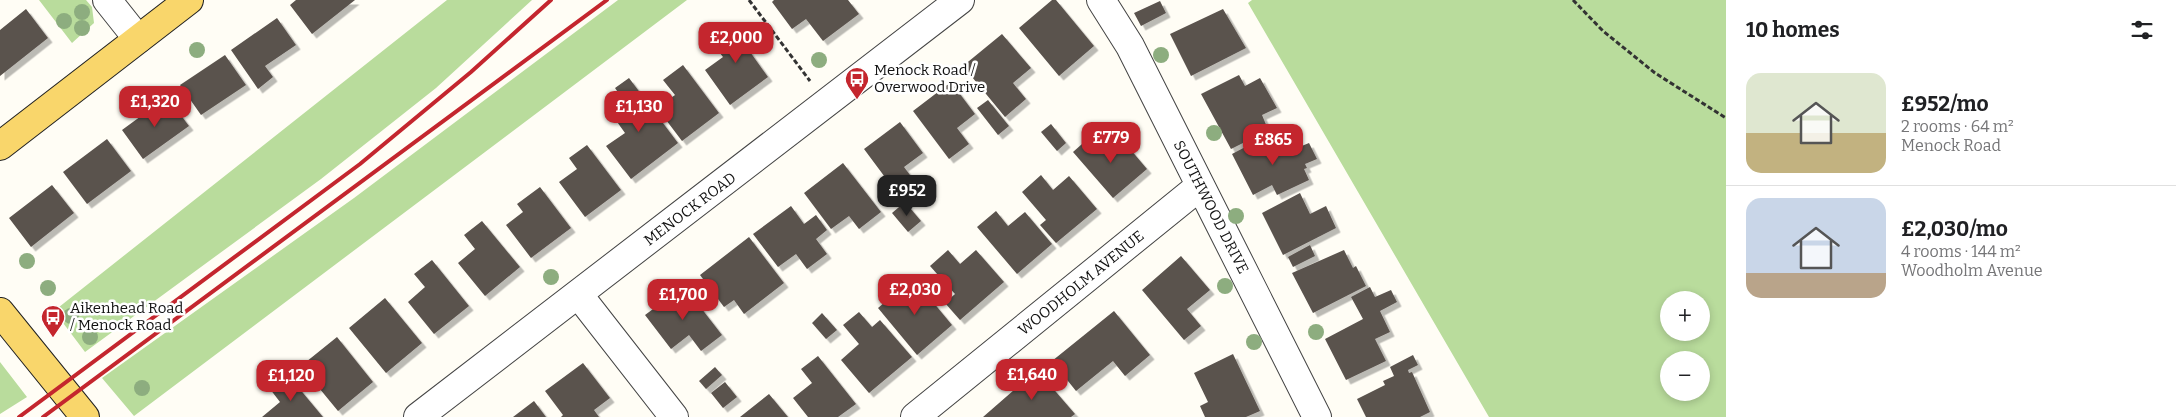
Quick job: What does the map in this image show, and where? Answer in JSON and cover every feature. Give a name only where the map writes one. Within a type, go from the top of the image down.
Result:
[{"type":"main road","points":[[0,146],[189,0]]},
{"type":"main road","points":[[0,312],[85,417]]},
{"type":"street","points":[[107,0],[138,39]]},
{"type":"street","name":"MENOCK ROAD","points":[[418,417],[828,104],[960,0]]},
{"type":"street","name":"SOUTHWOOD DRIVE","points":[[1101,0],[1130,46],[1317,417]]},
{"type":"street","name":"WOODHOLM AVENUE","points":[[915,417],[1200,186]]},
{"type":"street","points":[[578,294],[674,417]]},
{"type":"path","points":[[748,0],[828,104]]},
{"type":"path","points":[[1573,0],[1603,31],[1655,74],[1726,118]]},
{"type":"green space","points":[[39,0],[86,0],[92,7],[94,23],[72,43]]},
{"type":"green space","points":[[447,0],[532,0],[436,88],[321,179],[85,352],[54,311]]},
{"type":"green space","points":[[618,0],[687,0],[134,416],[102,378],[354,198]]},
{"type":"green space","points":[[1252,0],[1726,0],[1726,417],[1489,417],[1248,3]]},
{"type":"green space","points":[[0,362],[27,397],[0,414]]},
{"type":"building","points":[[296,0],[355,0],[312,34],[290,5]]},
{"type":"building","points":[[774,0],[848,0],[859,14],[823,41],[806,19],[792,29],[772,2]]},
{"type":"building","points":[[1052,0],[1056,0],[1094,46],[1059,76],[1019,28]]},
{"type":"building","points":[[1160,1],[1166,13],[1141,26],[1134,13]]},
{"type":"building","points":[[26,9],[48,38],[0,76],[0,30]]},
{"type":"building","points":[[1223,9],[1246,48],[1191,76],[1170,34]]},
{"type":"building","points":[[277,18],[296,45],[265,66],[273,77],[258,89],[231,50]]},
{"type":"building","points":[[749,23],[761,40],[748,49],[768,77],[730,105],[705,70],[723,57],[712,43],[731,28],[735,33]]},
{"type":"building","points":[[1002,34],[1031,68],[1013,83],[1026,99],[1005,117],[963,66]]},
{"type":"building","points":[[225,55],[246,85],[201,115],[180,85]]},
{"type":"building","points":[[683,65],[719,113],[682,141],[657,108],[675,95],[663,80]]},
{"type":"building","points":[[1239,75],[1245,86],[1260,78],[1277,108],[1262,115],[1267,127],[1247,137],[1249,140],[1231,149],[1201,94]]},
{"type":"building","points":[[629,78],[678,143],[631,179],[606,146],[625,133],[615,119],[629,108],[615,88]]},
{"type":"building","points":[[951,82],[975,114],[957,128],[969,144],[949,159],[913,111]]},
{"type":"building","points":[[167,97],[189,126],[143,159],[122,130]]},
{"type":"building","points":[[988,100],[1009,126],[998,135],[977,108]]},
{"type":"building","points":[[900,122],[923,153],[904,167],[916,183],[899,196],[864,149]]},
{"type":"building","points":[[1051,124],[1066,143],[1057,151],[1041,132]]},
{"type":"building","points":[[1270,134],[1280,155],[1309,143],[1317,159],[1305,164],[1307,168],[1304,169],[1309,180],[1277,195],[1272,185],[1253,195],[1232,154]]},
{"type":"building","points":[[1091,136],[1103,150],[1119,136],[1147,169],[1113,198],[1073,152]]},
{"type":"building","points":[[107,139],[131,171],[87,204],[63,172]]},
{"type":"building","points":[[587,145],[621,190],[585,217],[559,182],[577,169],[569,158]]},
{"type":"building","points":[[843,163],[881,212],[859,229],[849,216],[831,229],[804,193]]},
{"type":"building","points":[[1041,175],[1053,190],[1069,176],[1097,209],[1056,243],[1040,225],[1046,220],[1022,192]]},
{"type":"building","points":[[52,185],[74,213],[31,247],[9,218]]},
{"type":"building","points":[[540,187],[571,228],[531,258],[506,225],[523,212],[517,204]]},
{"type":"building","points":[[1300,193],[1310,214],[1326,206],[1336,228],[1283,255],[1262,213]]},
{"type":"building","points":[[905,202],[921,221],[908,232],[892,213]]},
{"type":"building","points":[[791,206],[804,224],[816,215],[827,230],[816,239],[827,254],[807,269],[796,254],[778,267],[753,234]]},
{"type":"building","points":[[996,211],[1008,226],[1025,212],[1052,244],[1017,274],[977,227]]},
{"type":"building","points":[[482,221],[520,267],[485,296],[458,263],[475,249],[464,235]]},
{"type":"building","points":[[749,237],[784,283],[744,314],[734,300],[724,307],[700,275]]},
{"type":"building","points":[[1310,245],[1315,256],[1293,267],[1288,257]]},
{"type":"building","points":[[948,250],[960,264],[976,250],[1004,282],[960,320],[945,303],[955,294],[930,266]]},
{"type":"building","points":[[1344,250],[1353,268],[1356,266],[1366,286],[1313,313],[1292,273]]},
{"type":"building","points":[[1181,256],[1210,290],[1187,309],[1201,326],[1184,340],[1142,290]]},
{"type":"building","points":[[432,260],[469,306],[434,334],[408,302],[425,287],[414,274]]},
{"type":"building","points":[[913,278],[952,325],[917,355],[878,308]]},
{"type":"building","points":[[684,286],[722,335],[701,351],[689,335],[671,349],[645,315]]},
{"type":"building","points":[[1370,287],[1375,297],[1391,290],[1397,302],[1380,311],[1390,332],[1375,339],[1386,361],[1346,380],[1325,339],[1363,319],[1351,297]]},
{"type":"building","points":[[385,298],[422,343],[386,373],[349,328]]},
{"type":"building","points":[[1114,311],[1150,355],[1125,376],[1113,361],[1076,391],[1052,361]]},
{"type":"building","points":[[859,312],[872,327],[880,320],[912,357],[869,393],[841,360],[859,344],[843,325]]},
{"type":"building","points":[[822,313],[837,330],[826,339],[812,323]]},
{"type":"building","points":[[337,337],[373,382],[338,411],[301,366]]},
{"type":"building","points":[[1233,354],[1260,411],[1246,417],[1205,417],[1200,406],[1208,402],[1194,373]]},
{"type":"building","points":[[1413,355],[1418,365],[1408,370],[1409,373],[1412,372],[1430,412],[1420,417],[1366,417],[1357,399],[1385,385],[1383,381],[1394,376],[1390,367]]},
{"type":"building","points":[[818,356],[856,404],[838,417],[808,417],[793,398],[812,383],[801,369]]},
{"type":"building","points":[[583,363],[610,398],[594,410],[599,417],[561,417],[563,415],[545,391]]},
{"type":"building","points":[[715,367],[722,375],[706,389],[699,381]]},
{"type":"building","points":[[1037,370],[1075,414],[1071,417],[983,417]]},
{"type":"building","points":[[288,375],[323,417],[262,417],[280,402],[270,389]]},
{"type":"building","points":[[725,382],[737,397],[723,408],[711,393]]},
{"type":"building","points":[[769,394],[788,417],[740,417]]},
{"type":"building","points":[[534,401],[546,417],[513,417]]},
{"type":"railway","points":[[19,417],[360,164],[471,72],[551,0]]},
{"type":"railway","points":[[43,417],[607,0]]},
{"type":"place","name":"Menock Road / Overwood Drive","points":[[857,100]]},
{"type":"place","name":"Aikenhead Road / Menock Road","points":[[53,338]]}]
